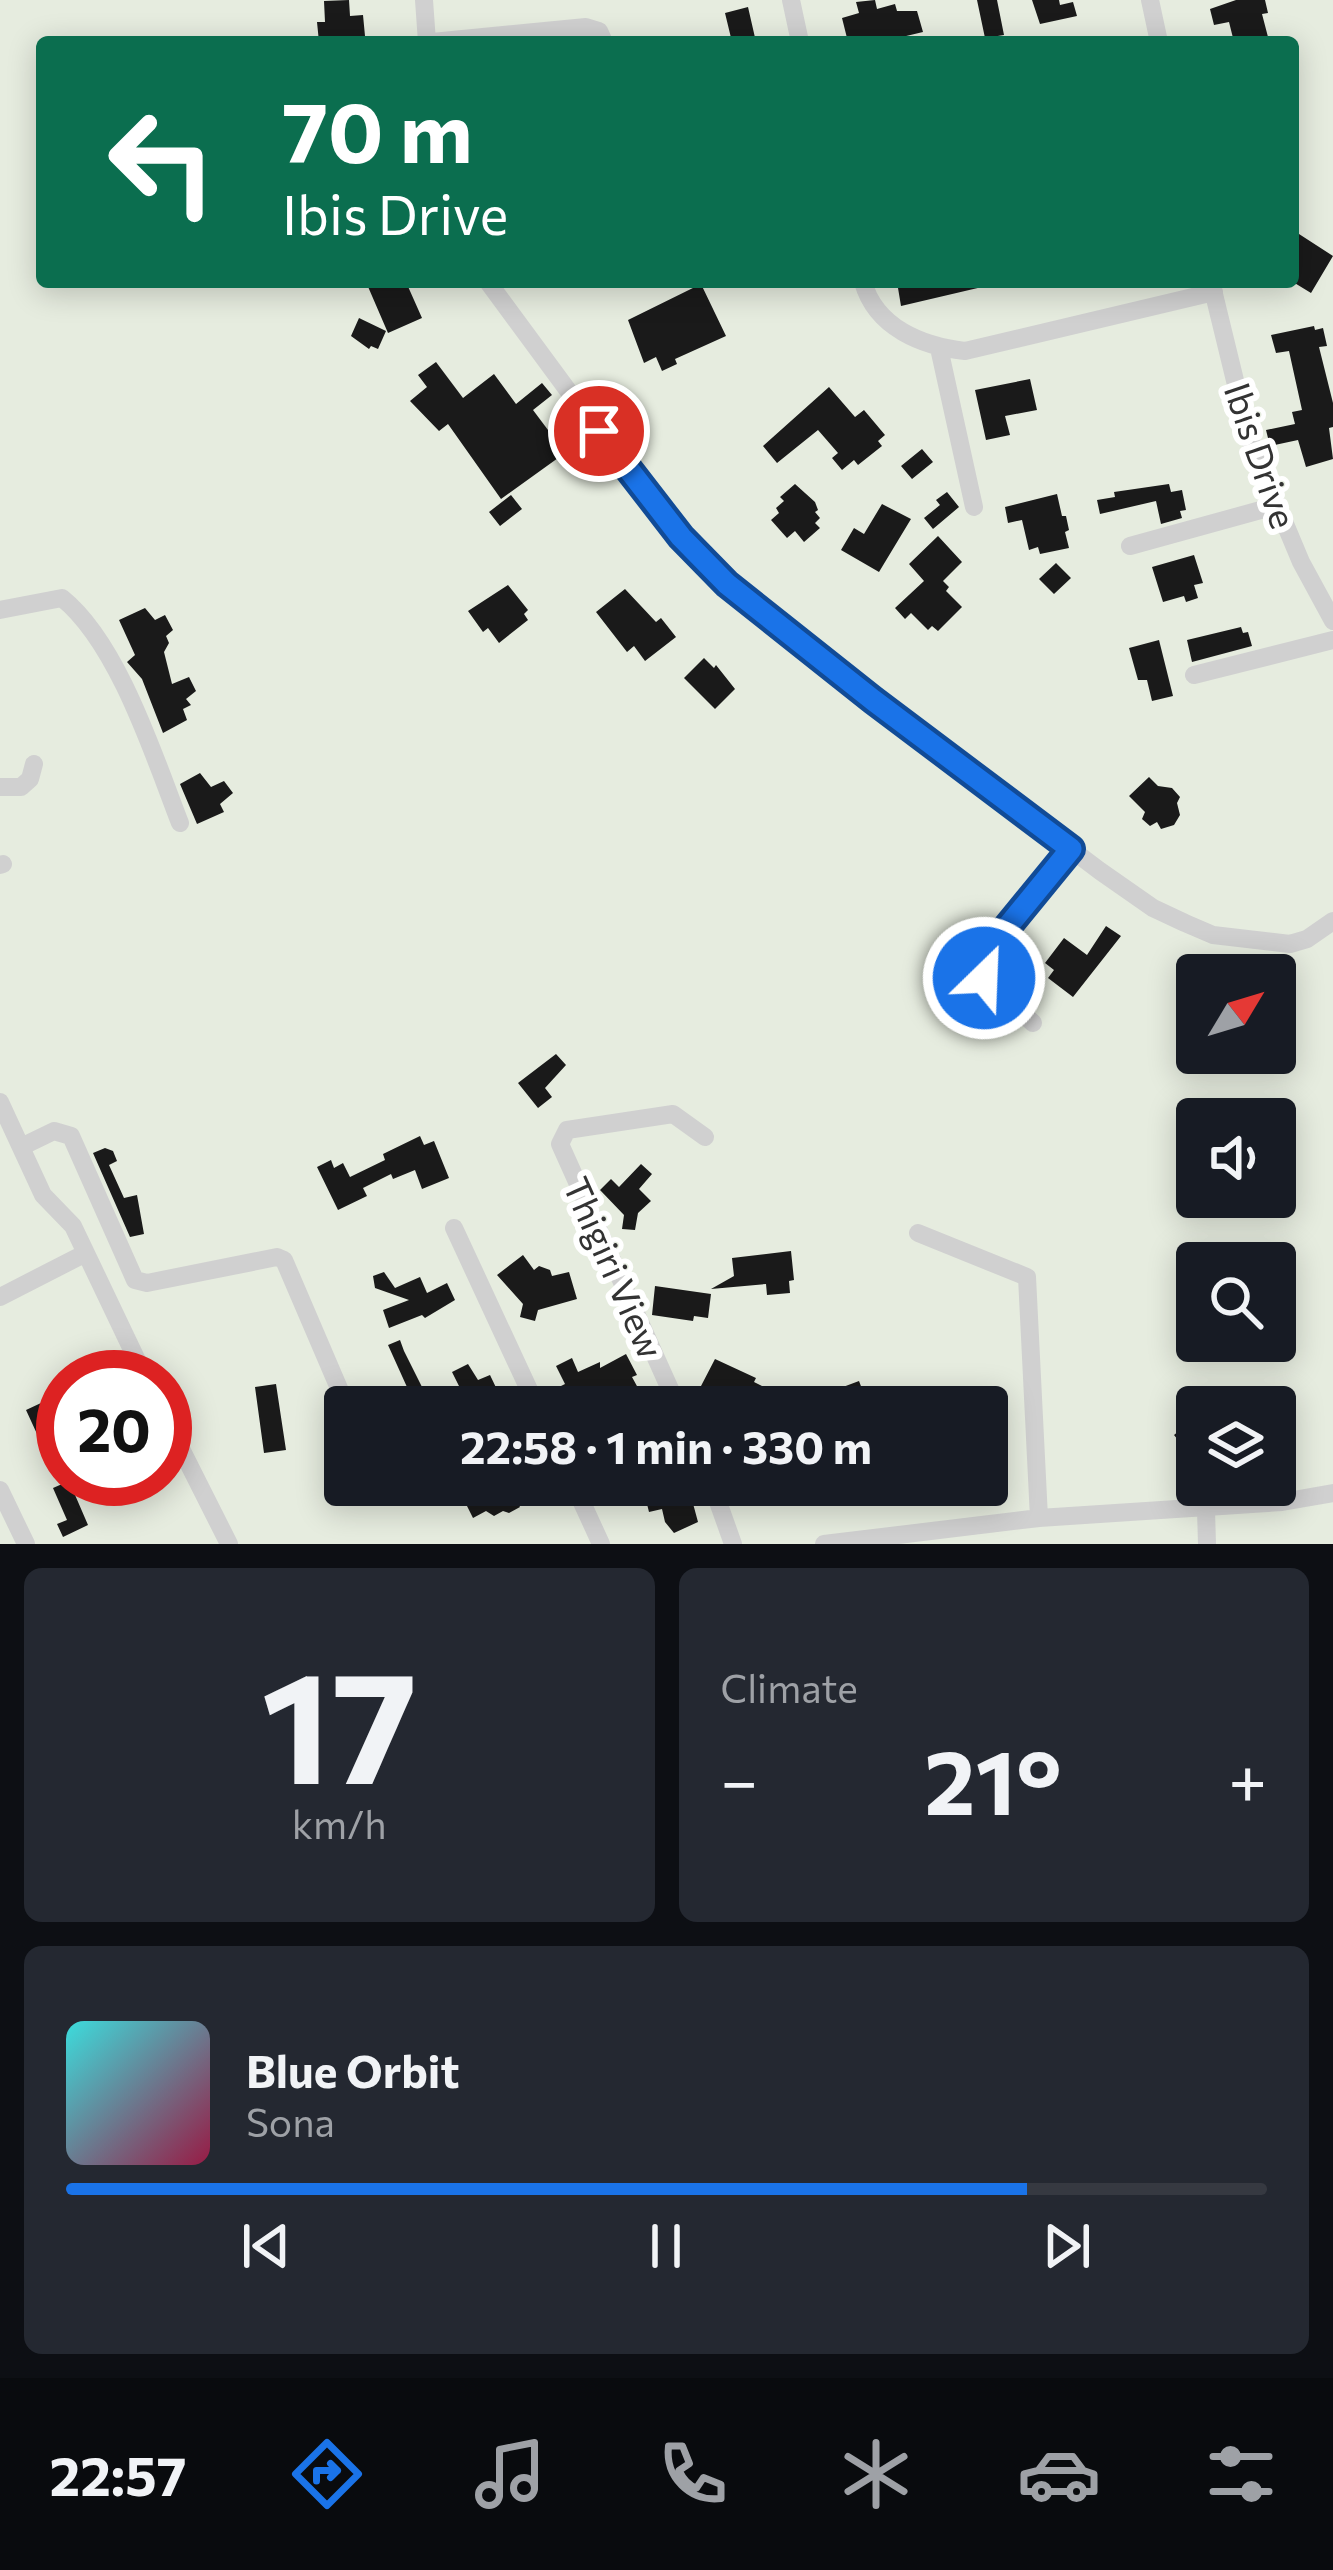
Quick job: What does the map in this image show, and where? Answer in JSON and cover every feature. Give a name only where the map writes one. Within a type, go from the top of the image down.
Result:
[{"type":"street","points":[[424,0],[429,36]]},
{"type":"street","points":[[791,0],[799,36]]},
{"type":"street","points":[[1150,0],[1158,36]]},
{"type":"street","points":[[492,36],[586,27],[601,36]]},
{"type":"street","points":[[492,288],[704,563],[873,700],[1153,908],[1213,935],[1290,944],[1333,921]]},
{"type":"street","points":[[865,288],[884,317],[911,338],[965,351],[1208,288]]},
{"type":"street","name":"Ibis Drive","points":[[1212,288],[1249,437],[1275,506],[1333,621]]},
{"type":"street","points":[[939,348],[974,506]]},
{"type":"street","points":[[1130,546],[1275,506]]},
{"type":"street","points":[[0,610],[62,598],[80,613],[130,694],[180,823]]},
{"type":"street","points":[[1194,675],[1333,640]]},
{"type":"street","points":[[0,787],[21,787],[30,779],[34,764]]},
{"type":"street","points":[[1033,1023],[984,978],[981,959],[1071,849]]},
{"type":"street","points":[[0,1102],[44,1195],[73,1226],[132,1350]]},
{"type":"street","name":"Thigiri View","points":[[669,1386],[560,1144],[567,1130],[673,1114],[705,1137]]},
{"type":"street","points":[[21,1147],[54,1131],[70,1136],[136,1280],[147,1283],[284,1260],[338,1386]]},
{"type":"street","points":[[454,1228],[527,1386]]},
{"type":"street","points":[[918,1233],[1027,1277],[1039,1518]]},
{"type":"street","points":[[0,1297],[84,1254]]},
{"type":"street","points":[[192,1471],[229,1544]]},
{"type":"street","points":[[0,1490],[26,1544]]},
{"type":"street","points":[[824,1544],[1039,1518],[1206,1510],[1333,1493]]},
{"type":"street","points":[[584,1506],[601,1544]]},
{"type":"street","points":[[719,1506],[733,1544]]},
{"type":"street","points":[[1206,1510],[1207,1544]]},
{"type":"shaded area","points":[[0,0],[1333,0],[1333,1544],[0,1544]]},
{"type":"building","points":[[349,0],[350,16],[363,15],[365,36],[318,36],[317,22],[325,22],[324,1]]},
{"type":"building","points":[[875,0],[877,9],[895,4],[897,11],[917,11],[923,32],[846,36],[842,18],[859,13],[856,2]]},
{"type":"building","points":[[977,0],[997,0],[1004,35],[985,36]]},
{"type":"building","points":[[1032,0],[1059,0],[1060,5],[1073,2],[1077,16],[1040,24]]},
{"type":"building","points":[[1236,0],[1265,0],[1268,13],[1262,14],[1268,36],[1232,36],[1229,22],[1214,25],[1210,9]]},
{"type":"building","points":[[748,7],[755,36],[731,36],[725,13]]},
{"type":"building","points":[[1299,234],[1333,256],[1311,293],[1299,286]]},
{"type":"building","points":[[369,288],[409,288],[422,318],[388,333]]},
{"type":"building","points":[[693,288],[703,288],[726,336],[675,359],[677,364],[662,371],[656,357],[644,363],[628,320]]},
{"type":"building","points":[[898,288],[978,288],[901,306]]},
{"type":"building","points":[[359,318],[386,331],[378,349],[369,349],[351,336]]},
{"type":"building","points":[[1314,326],[1315,330],[1323,328],[1327,346],[1319,347],[1333,403],[1333,427],[1329,428],[1333,459],[1306,467],[1298,440],[1270,446],[1266,430],[1295,424],[1292,412],[1302,410],[1289,351],[1276,353],[1271,335]]},
{"type":"building","points":[[436,362],[463,398],[494,374],[516,404],[542,383],[552,395],[533,410],[548,430],[566,417],[576,430],[558,444],[565,453],[501,499],[448,424],[439,431],[410,401],[427,387],[418,375]]},
{"type":"building","points":[[1030,379],[1037,410],[1005,416],[1010,435],[986,440],[975,390]]},
{"type":"building","points":[[829,387],[855,417],[864,410],[885,435],[878,441],[882,446],[858,465],[854,460],[842,470],[832,458],[838,453],[818,430],[777,463],[763,446]]},
{"type":"building","points":[[922,449],[933,462],[912,479],[901,466]]},
{"type":"building","points":[[795,484],[815,502],[820,518],[815,523],[820,528],[804,542],[795,531],[787,538],[771,520],[784,501],[780,497]]},
{"type":"building","points":[[1169,484],[1171,492],[1182,490],[1186,510],[1180,511],[1182,518],[1161,524],[1156,501],[1100,514],[1097,500],[1115,497],[1114,492]]},
{"type":"building","points":[[947,492],[959,507],[933,529],[924,518]]},
{"type":"building","points":[[1057,494],[1062,516],[1066,516],[1069,548],[1040,554],[1038,547],[1029,550],[1022,520],[1008,523],[1005,507]]},
{"type":"building","points":[[511,495],[522,509],[500,526],[489,512]]},
{"type":"building","points":[[882,504],[911,519],[879,572],[841,550],[854,528],[864,534]]},
{"type":"building","points":[[938,536],[962,562],[943,581],[962,607],[938,631],[932,626],[928,630],[911,613],[905,619],[895,608],[924,581],[909,564]]},
{"type":"building","points":[[1194,555],[1203,583],[1194,585],[1198,598],[1163,602],[1152,567]]},
{"type":"building","points":[[1056,563],[1071,578],[1054,594],[1039,579]]},
{"type":"building","points":[[508,585],[528,610],[524,614],[528,620],[499,643],[488,628],[483,632],[468,611]]},
{"type":"building","points":[[625,589],[676,637],[645,661],[634,646],[627,652],[596,612]]},
{"type":"building","points":[[145,608],[155,620],[165,615],[173,630],[166,636],[169,643],[164,652],[172,684],[189,677],[196,691],[186,699],[191,705],[183,709],[187,720],[163,733],[142,679],[127,662],[135,655],[119,620]]},
{"type":"building","points":[[1241,627],[1252,646],[1192,662],[1187,640]]},
{"type":"building","points":[[1159,640],[1173,696],[1152,701],[1147,680],[1138,680],[1129,648]]},
{"type":"building","points":[[704,658],[735,689],[715,709],[684,678]]},
{"type":"building","points":[[200,773],[211,787],[224,781],[233,793],[220,804],[224,812],[197,824],[180,784]]},
{"type":"building","points":[[1149,777],[1180,797],[1180,815],[1174,825],[1161,829],[1157,822],[1150,826],[1142,819],[1145,812],[1129,796]]},
{"type":"building","points":[[1106,926],[1121,936],[1073,997],[1048,978],[1054,970],[1045,963],[1064,938],[1087,955]]},
{"type":"building","points":[[556,1054],[566,1065],[545,1088],[552,1097],[538,1108],[518,1083]]},
{"type":"building","points":[[420,1136],[424,1145],[434,1141],[449,1178],[422,1189],[415,1170],[393,1179],[391,1174],[363,1188],[367,1196],[338,1210],[317,1167],[331,1160],[334,1168],[343,1163],[350,1177]]},
{"type":"building","points":[[105,1148],[113,1151],[117,1161],[109,1165],[124,1198],[137,1195],[144,1234],[130,1237],[93,1153]]},
{"type":"building","points":[[641,1164],[652,1174],[639,1189],[651,1201],[638,1213],[635,1230],[622,1229],[624,1215],[600,1190],[611,1179],[619,1187]]},
{"type":"building","points":[[791,1251],[794,1280],[789,1281],[790,1293],[767,1295],[766,1284],[711,1289],[734,1276],[732,1258]]},
{"type":"building","points":[[523,1255],[534,1270],[539,1266],[552,1276],[569,1272],[577,1299],[538,1310],[535,1321],[520,1317],[523,1304],[497,1275]]},
{"type":"building","points":[[384,1272],[395,1288],[420,1277],[427,1293],[447,1283],[455,1300],[425,1318],[422,1315],[389,1328],[383,1310],[409,1300],[375,1288],[373,1276]]},
{"type":"building","points":[[655,1286],[711,1294],[708,1318],[694,1316],[693,1321],[652,1315]]},
{"type":"building","points":[[400,1340],[422,1386],[407,1386],[388,1345]]},
{"type":"building","points":[[626,1354],[637,1375],[632,1377],[637,1386],[561,1386],[565,1384],[556,1366],[572,1358],[578,1372],[600,1362],[600,1368]]},
{"type":"building","points":[[715,1359],[756,1378],[754,1382],[762,1386],[701,1386]]},
{"type":"building","points":[[468,1364],[478,1380],[490,1375],[495,1386],[459,1386],[452,1372]]},
{"type":"building","points":[[276,1384],[286,1450],[264,1453],[255,1387]]},
{"type":"building","points":[[36,1405],[36,1432],[26,1410]]},
{"type":"building","points":[[61,1506],[80,1506],[88,1525],[63,1537],[57,1524],[67,1520]]},
{"type":"building","points":[[467,1506],[520,1507],[494,1516],[486,1511],[473,1518]]},
{"type":"building","points":[[648,1506],[694,1506],[698,1522],[674,1533],[662,1509],[649,1512]]},
{"type":"route","points":[[599,431],[681,537],[727,584],[1071,849],[981,959],[984,978]]}]
